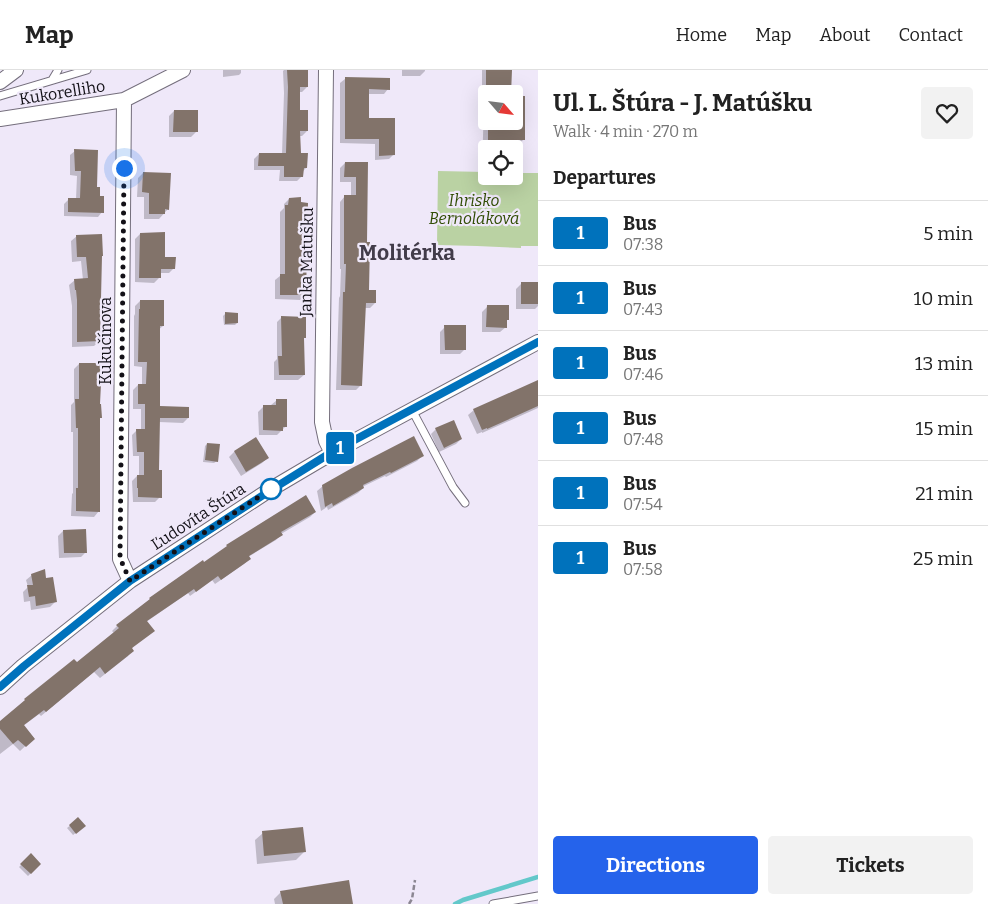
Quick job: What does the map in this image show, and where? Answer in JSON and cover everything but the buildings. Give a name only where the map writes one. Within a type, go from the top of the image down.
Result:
[{"type":"street","name":"Kukorelliho","points":[[0,82],[16,70]]},
{"type":"street","name":"Kukorelliho","points":[[0,119],[124,100],[183,70]]},
{"type":"street","name":"Janka Matušku","points":[[326,70],[322,422],[326,441],[332,452]]},
{"type":"street","name":"Kukučínova","points":[[124,100],[120,558],[130,581]]},
{"type":"street","name":"Ľudovíta Štúra","points":[[0,687],[130,581],[271,490],[332,452],[538,342]]},
{"type":"lane","points":[[52,80],[58,70]]},
{"type":"lane","points":[[0,96],[87,70]]},
{"type":"lane","points":[[412,410],[453,487],[465,503]]},
{"type":"lane","points":[[493,904],[538,896]]},
{"type":"path","points":[[409,904],[412,900],[415,880]]},
{"type":"green space","name":"Ihrisko Bernoláková","points":[[438,171],[478,172],[478,185],[523,185],[523,173],[538,173],[538,246],[521,246],[521,248],[437,245]]},
{"type":"waterway","points":[[455,904],[538,877]]},
{"type":"bus line","name":"1","points":[[0,687],[130,581],[271,490],[332,452],[538,342]]},
{"type":"district","name":"Molitérka","points":[[407,253]]},
{"type":"route","points":[[124,168],[120,558],[130,581],[271,489]]}]
